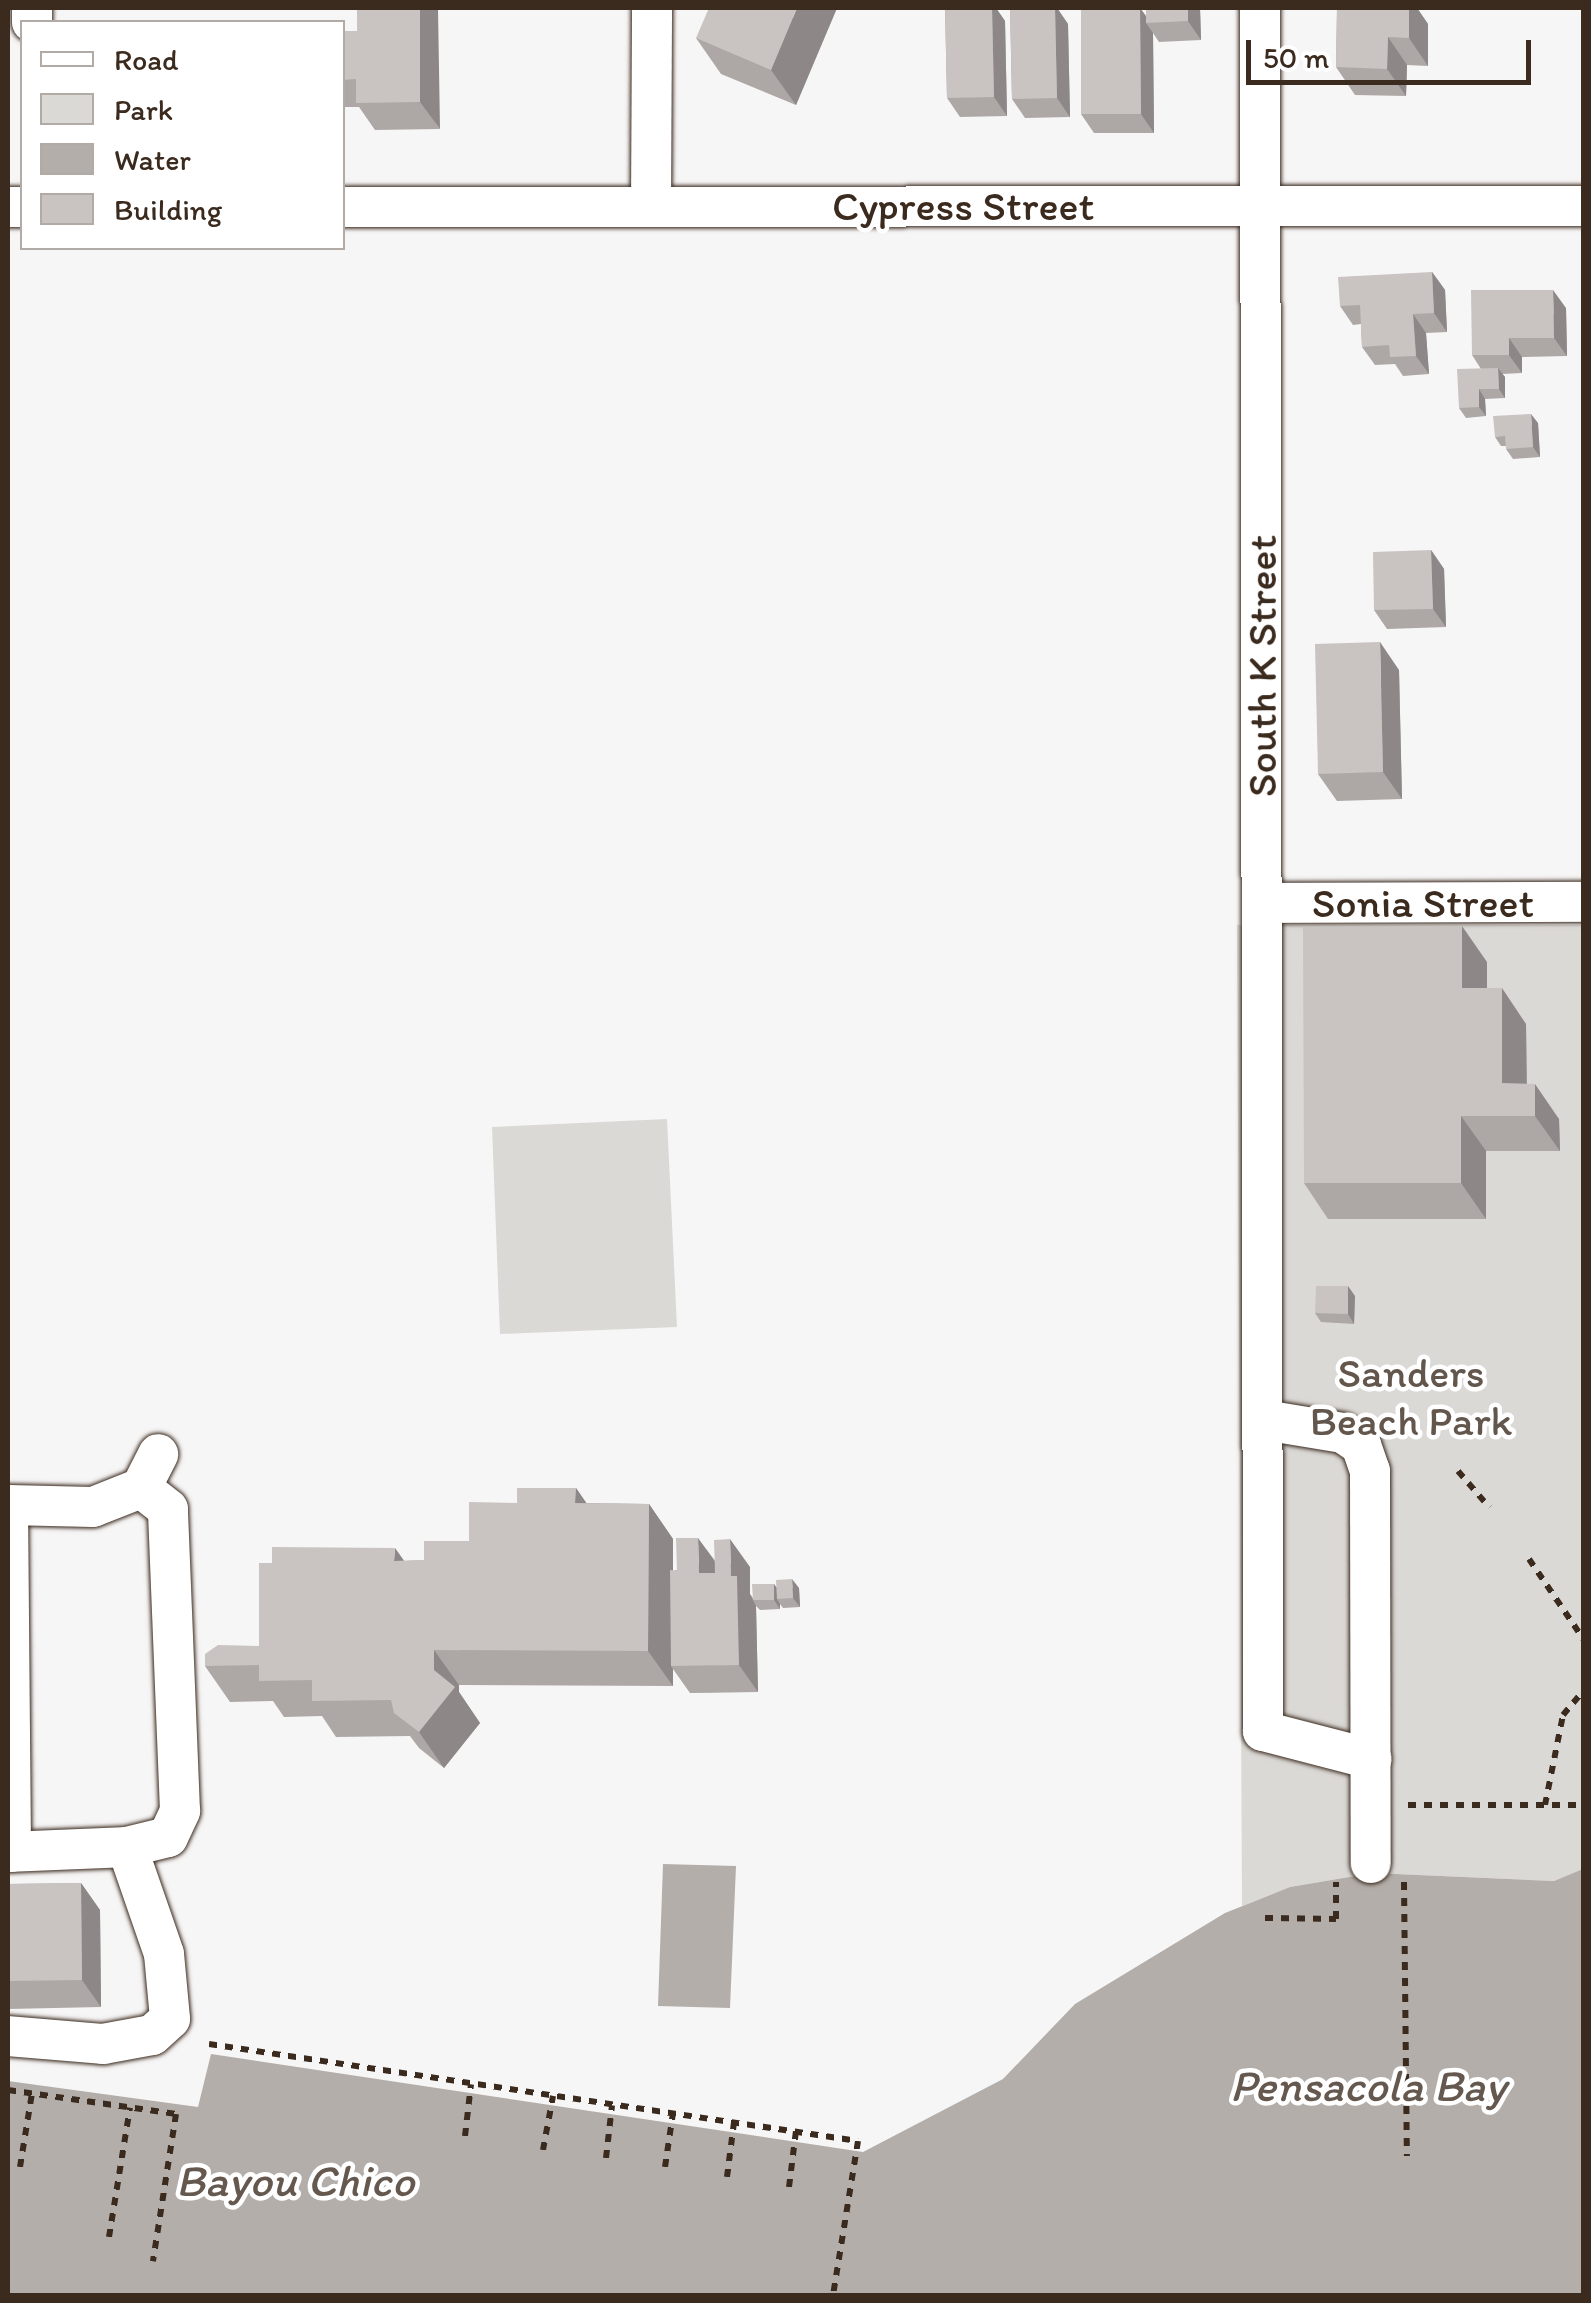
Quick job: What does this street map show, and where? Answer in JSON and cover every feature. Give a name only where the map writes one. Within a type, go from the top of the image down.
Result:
[{"type":"street","points":[[651,206],[652,8]]},
{"type":"street","name":"South K Street","points":[[1260,8],[1264,1731],[1371,1759]]},
{"type":"street","name":"Cypress Street","points":[[345,207],[1584,206]]},
{"type":"street","name":"Sonia Street","points":[[1263,903],[1584,902]]},
{"type":"street","points":[[1264,1420],[1344,1434],[1361,1444],[1370,1472],[1370,1869]]},
{"type":"street","points":[[150,1471],[168,1509],[180,1811],[168,1837],[127,1847],[9,1852],[8,1505],[94,1506],[150,1471]]},
{"type":"street","points":[[8,2036],[103,2044],[152,2035],[170,2019],[164,1954],[127,1847]]},
{"type":"path","points":[[1458,1470],[1488,1507]]},
{"type":"path","points":[[1529,1559],[1584,1640]]},
{"type":"path","points":[[1546,1805],[1563,1715],[1584,1690]]},
{"type":"path","points":[[1403,1824],[1403,1804],[1584,1805]]},
{"type":"path","points":[[1266,1918],[1336,1919],[1370,1869]]},
{"type":"path","points":[[1370,1869],[1406,2156]]},
{"type":"path","points":[[209,2044],[858,2140],[833,2296]]},
{"type":"path","points":[[465,2136],[471,2084]]},
{"type":"path","points":[[8,2090],[176,2114],[153,2261]]},
{"type":"path","points":[[20,2168],[32,2093]]},
{"type":"path","points":[[543,2150],[553,2096]]},
{"type":"path","points":[[606,2158],[612,2105]]},
{"type":"path","points":[[108,2237],[130,2108]]},
{"type":"path","points":[[665,2167],[673,2113]]},
{"type":"path","points":[[726,2177],[734,2122]]},
{"type":"path","points":[[789,2187],[796,2131]]},
{"type":"green space","name":"Sanders Beach Park","points":[[1237,925],[1583,925],[1584,1869],[1554,1881],[1373,1873],[1290,1887],[1242,1906]]},
{"type":"green space","points":[[667,1119],[677,1327],[500,1334],[492,1127]]},
{"type":"water","points":[[663,1864],[736,1866],[730,2008],[658,2006]]},
{"type":"water","points":[[1583,1869],[1583,2295],[8,2296],[8,2081],[198,2107],[211,2054],[863,2152],[1003,2079],[1075,2004],[1225,1913],[1290,1887],[1373,1873],[1554,1881]]},
{"type":"building","points":[[357,8],[420,8],[420,102],[356,103],[356,79],[345,80],[345,31],[357,31]]},
{"type":"building","points":[[709,8],[797,8],[771,70],[696,38]]},
{"type":"building","points":[[945,8],[992,8],[994,97],[947,98]]},
{"type":"building","points":[[1010,8],[1055,8],[1057,98],[1012,99]]},
{"type":"building","points":[[1081,8],[1140,8],[1141,114],[1081,114]]},
{"type":"building","points":[[1146,8],[1188,8],[1188,21],[1146,23]]},
{"type":"building","points":[[1337,8],[1409,8],[1409,38],[1388,37],[1387,69],[1336,67]]},
{"type":"building","points":[[1432,272],[1434,313],[1413,314],[1416,356],[1390,357],[1389,345],[1362,347],[1360,305],[1340,306],[1338,277]]},
{"type":"building","points":[[1471,290],[1553,290],[1554,338],[1509,338],[1509,355],[1472,355]]},
{"type":"building","points":[[1498,368],[1499,389],[1479,389],[1479,407],[1459,408],[1457,369]]},
{"type":"building","points":[[1531,414],[1533,447],[1506,449],[1505,436],[1495,437],[1493,416]]},
{"type":"building","points":[[1431,550],[1433,609],[1374,610],[1373,552]]},
{"type":"building","points":[[1380,642],[1383,772],[1318,774],[1315,644]]},
{"type":"building","points":[[1462,926],[1462,988],[1502,988],[1502,1083],[1535,1084],[1535,1116],[1461,1116],[1461,1183],[1304,1183],[1303,927]]},
{"type":"building","points":[[1316,1286],[1348,1286],[1348,1314],[1315,1313]]},
{"type":"building","points":[[517,1488],[576,1488],[575,1503],[649,1504],[648,1651],[434,1650],[434,1670],[455,1687],[419,1732],[394,1713],[391,1700],[312,1701],[312,1680],[259,1681],[259,1665],[205,1666],[205,1654],[218,1645],[259,1646],[259,1563],[272,1563],[272,1547],[395,1548],[394,1561],[424,1560],[424,1541],[469,1541],[469,1502],[517,1503]]},
{"type":"building","points":[[676,1538],[698,1538],[699,1573],[715,1573],[714,1540],[730,1539],[731,1576],[737,1576],[739,1665],[671,1666],[670,1570],[677,1571]]},
{"type":"building","points":[[792,1579],[793,1598],[777,1599],[776,1580]]},
{"type":"building","points":[[752,1584],[774,1584],[774,1600],[753,1600]]},
{"type":"building","points":[[81,1883],[82,1980],[8,1981],[8,1884]]},
{"type":"water label","name":"Pensacola Bay","points":[[1368,2086]]},
{"type":"water label","name":"Bayou Chico","points":[[295,2181]]}]
